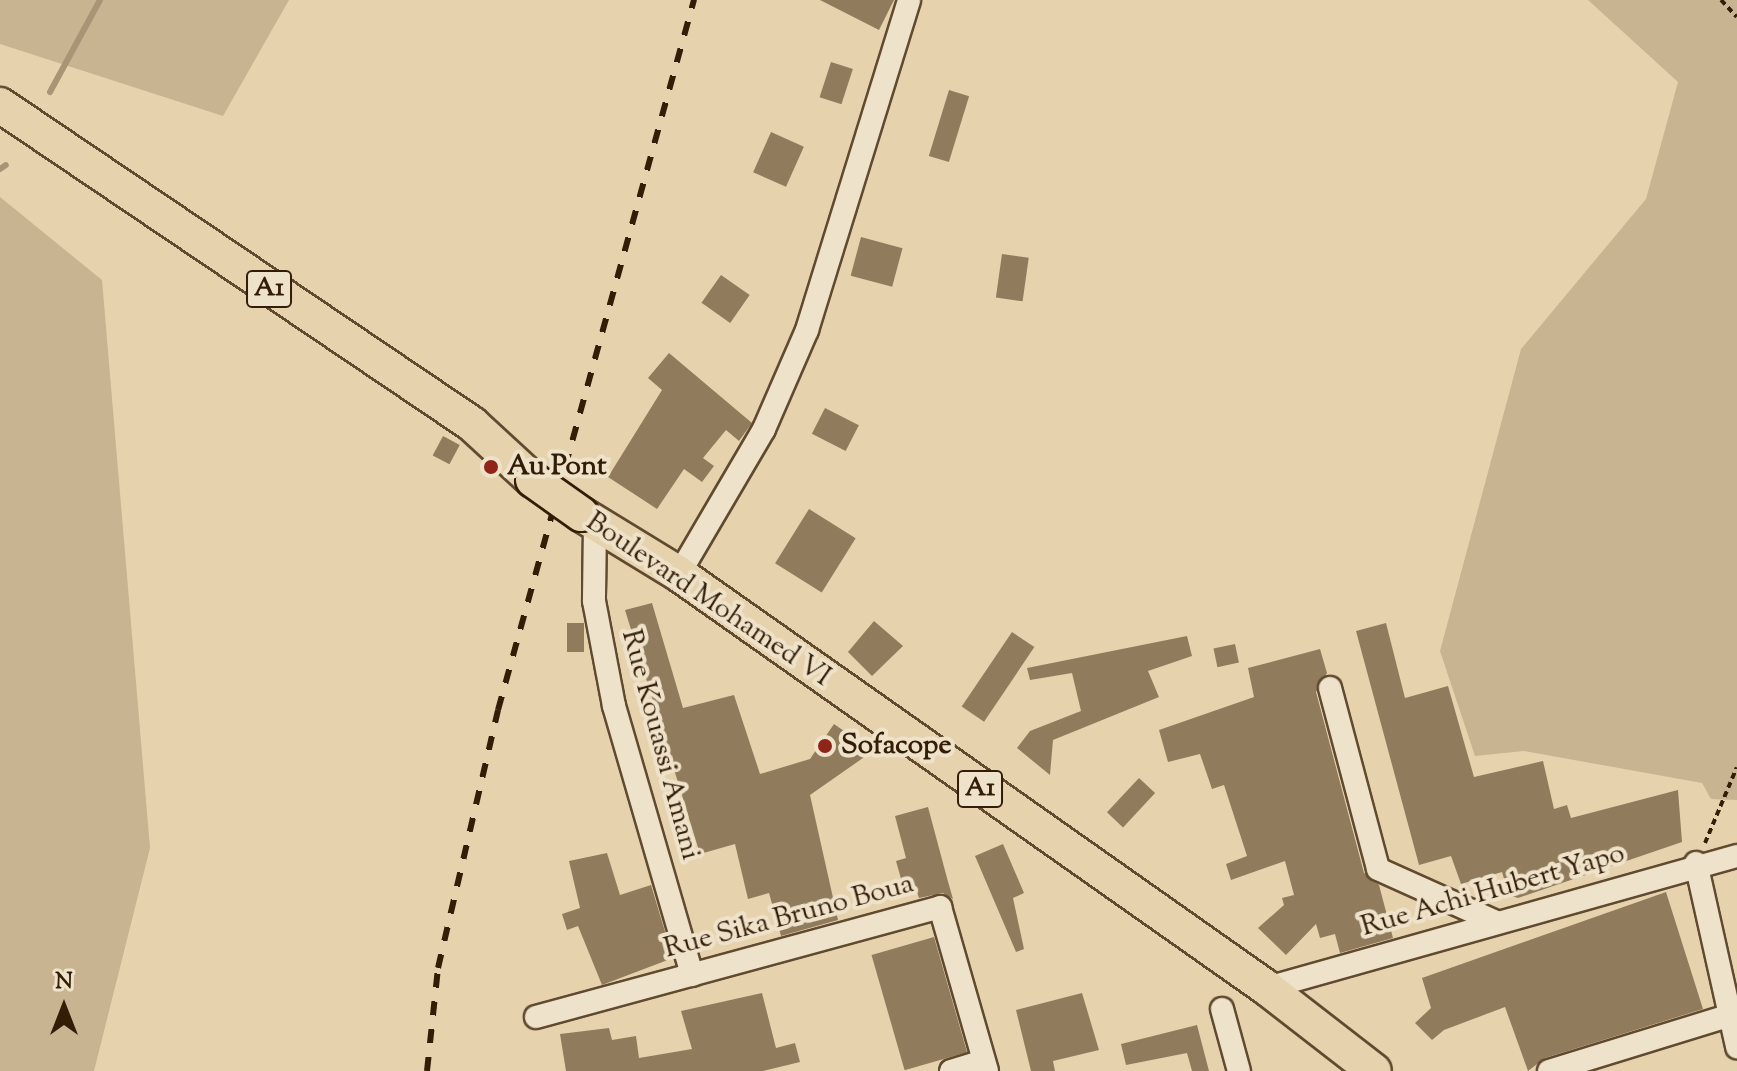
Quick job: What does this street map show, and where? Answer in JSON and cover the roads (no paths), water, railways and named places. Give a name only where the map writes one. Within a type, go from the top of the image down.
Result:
[{"type":"main road","name":"Boulevard Mohamed VI","points":[[0,105],[472,424],[533,480],[588,520],[679,574],[1267,988],[1374,1071]]},
{"type":"street","points":[[679,574],[764,429],[807,330],[909,0]]},
{"type":"street","name":"Rue Kouassi Amani","points":[[588,520],[594,601],[614,706],[692,975]]},
{"type":"street","points":[[1330,688],[1378,869],[1496,922]]},
{"type":"street","name":"Rue Achi Hubert Yapo","points":[[1267,988],[1696,863],[1737,856]]},
{"type":"street","points":[[1696,863],[1737,1047]]},
{"type":"street","name":"Rue Sika Bruno Boua","points":[[536,1017],[940,907],[985,1066]]},
{"type":"street","points":[[1222,1009],[1239,1071]]},
{"type":"street","points":[[1549,1071],[1728,1016]]},
{"type":"street","points":[[951,1071],[985,1066]]},
{"type":"waterway","points":[[50,92],[100,0]]},
{"type":"waterway","points":[[0,169],[6,165]]},
{"type":"railway","points":[[427,1071],[438,968],[498,710],[694,0]]},
{"type":"place","name":"Au Pont","points":[[491,467]]},
{"type":"place","name":"Sofacope","points":[[825,746]]}]
